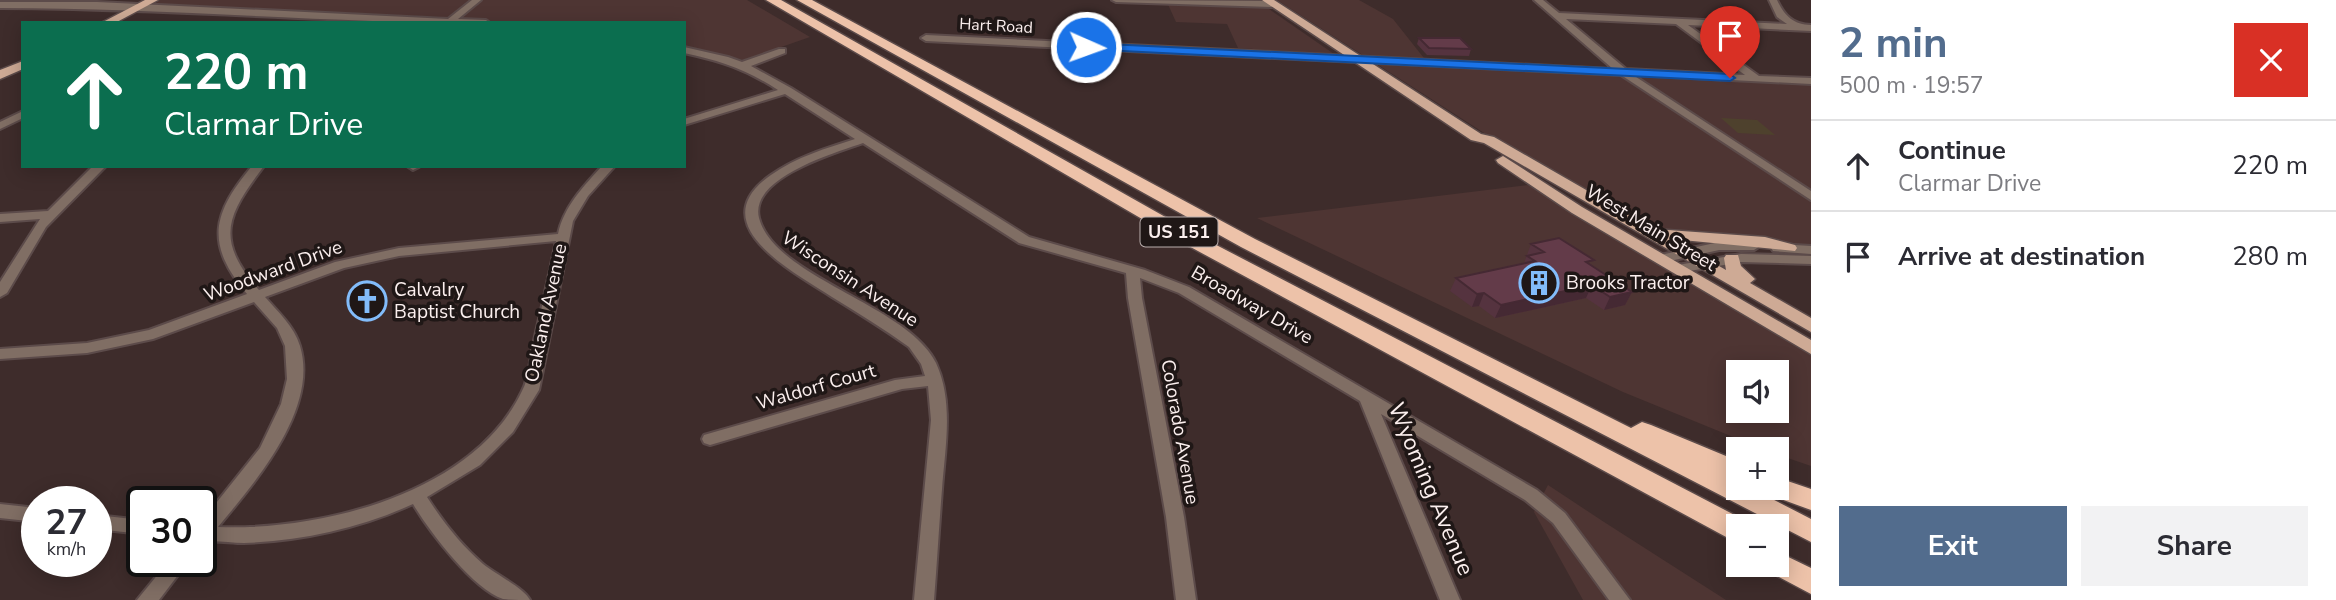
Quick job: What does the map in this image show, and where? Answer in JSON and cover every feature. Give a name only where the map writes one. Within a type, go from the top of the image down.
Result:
[{"type":"highway","name":"US 151","points":[[772,0],[1192,240],[1726,524]]},
{"type":"highway","name":"US 151","points":[[803,0],[1289,264],[1811,531]]},
{"type":"highway","points":[[1289,264],[1587,408],[1726,466]]},
{"type":"highway","points":[[1592,453],[1726,533]]},
{"type":"highway","points":[[1789,492],[1811,500]]},
{"type":"highway","points":[[1789,558],[1811,569]]},
{"type":"highway","points":[[1789,569],[1811,582]]},
{"type":"main road","points":[[110,21],[153,0]]},
{"type":"main road","name":"West Main Street","points":[[1270,2],[1476,137],[1489,140],[1641,227],[1682,261],[1811,348]]},
{"type":"main road","points":[[0,75],[21,65]]},
{"type":"main road","name":"West Main Street","points":[[1476,137],[1478,144],[1577,210],[1811,326]]},
{"type":"main road","points":[[1641,227],[1674,236],[1765,242],[1789,248]]},
{"type":"main road","points":[[1736,258],[1733,268],[1745,278],[1811,316]]},
{"type":"main road","points":[[1682,261],[1811,331]]},
{"type":"street","points":[[252,11],[272,0]]},
{"type":"street","points":[[451,20],[477,0]]},
{"type":"street","points":[[1116,0],[1270,2]]},
{"type":"street","points":[[1538,0],[1625,73],[1811,196]]},
{"type":"street","points":[[1772,0],[1780,15],[1811,36]]},
{"type":"street","points":[[0,5],[138,7],[463,21]]},
{"type":"street","points":[[277,21],[289,13]]},
{"type":"street","points":[[1559,16],[1811,28]]},
{"type":"street","points":[[1678,21],[1758,79]]},
{"type":"street","name":"Hart Road","points":[[926,38],[1811,81]]},
{"type":"street","name":"Broadway Drive","points":[[686,50],[744,65],[1024,240],[1133,271],[1184,290],[1366,396],[1548,507],[1587,553],[1620,600]]},
{"type":"street","points":[[744,65],[782,51]]},
{"type":"street","points":[[686,121],[787,90]]},
{"type":"street","points":[[0,126],[21,115]]},
{"type":"street","name":"Wisconsin Avenue","points":[[865,139],[781,171],[756,197],[751,224],[763,244],[776,256],[914,344],[928,363],[934,380],[939,421],[924,600]]},
{"type":"street","points":[[0,293],[24,250],[50,215],[98,168]]},
{"type":"street","points":[[217,515],[269,447],[290,398],[294,374],[289,337],[280,321],[232,268],[223,240],[228,210],[256,168]]},
{"type":"street","name":"Oakland Avenue","points":[[217,534],[272,536],[317,530],[384,510],[416,495],[474,457],[511,424],[524,404],[540,351],[562,237],[574,207],[608,168]]},
{"type":"street","points":[[0,218],[50,215]]},
{"type":"street","name":"Woodward Drive","points":[[0,354],[87,348],[125,340],[185,323],[340,265],[399,252],[562,237]]},
{"type":"street","points":[[1682,261],[1728,245],[1811,250]]},
{"type":"street","points":[[1736,258],[1755,253],[1789,253],[1789,248]]},
{"type":"street","points":[[1682,261],[1736,258],[1811,260]]},
{"type":"street","name":"Colorado Avenue","points":[[1133,271],[1135,298],[1175,517],[1186,600]]},
{"type":"street","name":"Waldorf Court","points":[[710,439],[901,384],[934,380]]},
{"type":"street","name":"Wyoming Avenue","points":[[1366,396],[1450,600]]},
{"type":"street","points":[[416,495],[439,533],[469,564],[520,600]]},
{"type":"street","points":[[0,511],[21,513]]},
{"type":"street","points":[[148,600],[167,577]]},
{"type":"shaded area","points":[[160,0],[747,0],[810,37],[744,60],[686,47],[686,21],[488,21],[155,4]]},
{"type":"shaded area","points":[[1166,0],[1256,0],[1334,54],[1238,48],[1227,24],[1176,22]]},
{"type":"shaded area","points":[[1277,0],[1359,0],[1393,19],[1431,67],[1811,84],[1811,245],[1653,229],[1495,140]]},
{"type":"shaded area","points":[[1721,118],[1757,120],[1775,135],[1738,133]]},
{"type":"shaded area","points":[[1528,185],[1811,353],[1811,466],[1789,458],[1789,437],[1733,437],[1623,392],[1257,218]]},
{"type":"shaded area","points":[[1548,485],[1726,600],[1583,600],[1534,512]]},
{"type":"building","points":[[1419,38],[1460,38],[1471,49],[1429,48]]},
{"type":"building","points":[[1559,238],[1594,260],[1586,262],[1632,292],[1610,297],[1592,285],[1501,305],[1484,293],[1477,294],[1456,278],[1535,261],[1527,256],[1544,252],[1531,244]]},
{"type":"place","name":"Brooks Tractor","points":[[1539,283]]},
{"type":"place","name":"Calvalry Baptist Church","points":[[367,301]]},
{"type":"route","points":[[1086,47],[1249,52],[1299,58],[1730,78]]}]
